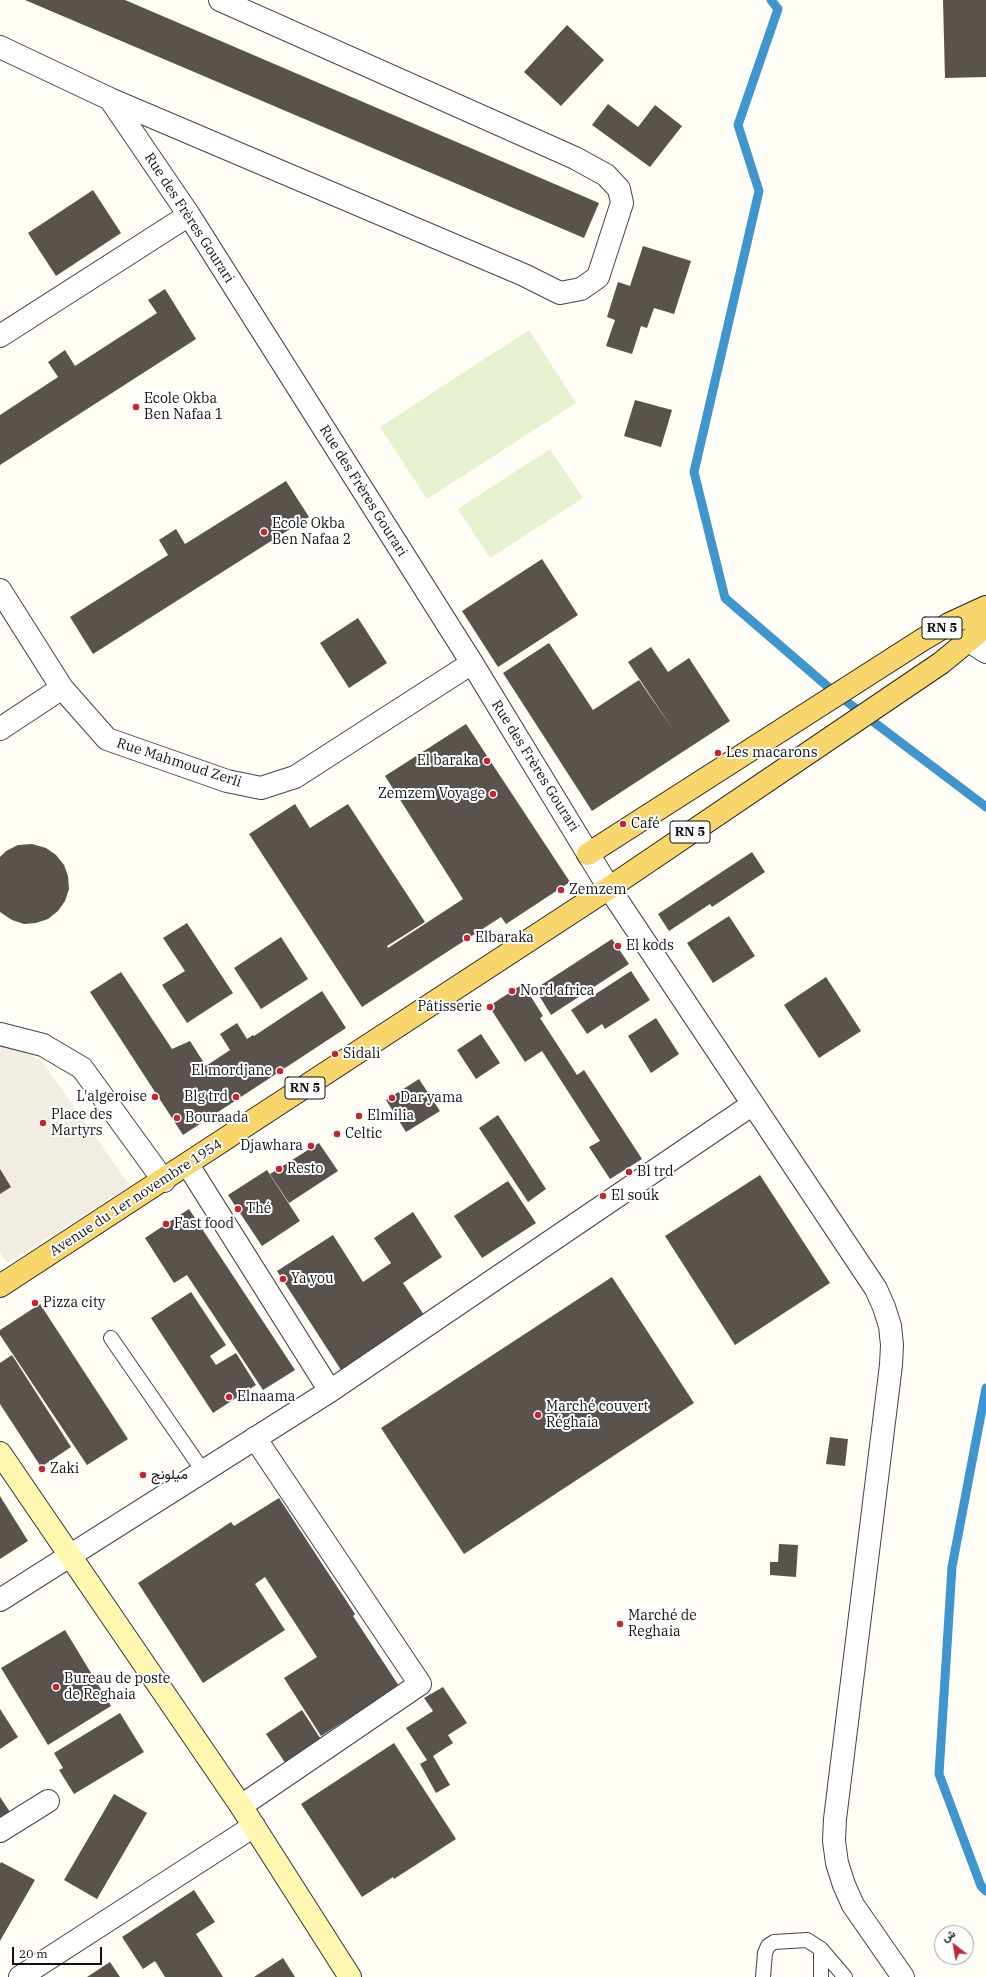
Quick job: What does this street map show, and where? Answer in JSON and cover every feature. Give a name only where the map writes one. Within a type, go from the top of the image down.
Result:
[{"type":"main road","name":"RN 5","points":[[588,854],[750,749],[949,624],[986,607]]},
{"type":"main road","name":"RN 5","points":[[978,647],[986,626]]},
{"type":"main road","name":"Avenue du 1er novembre 1954","points":[[0,1286],[164,1181],[609,888],[915,681],[978,647]]},
{"type":"main road","points":[[0,1453],[241,1806],[350,1977]]},
{"type":"street","points":[[0,47],[110,99],[524,275],[560,293],[581,289],[598,278],[622,203],[619,188],[606,175],[576,158],[220,0]]},
{"type":"street","name":"Rue des Frères Gourari","points":[[110,99],[189,215],[472,663],[609,888],[876,1289],[884,1307],[890,1326],[892,1345],[891,1365],[835,1819],[834,1841],[837,1864],[853,1905],[904,1977]]},
{"type":"street","points":[[0,336],[189,215]]},
{"type":"street","name":"Rue Mahmoud Zerli","points":[[0,590],[62,688],[107,739],[227,781],[261,788],[295,777],[472,663]]},
{"type":"street","points":[[0,729],[62,688]]},
{"type":"street","points":[[0,1034],[43,1044],[82,1068],[164,1181]]},
{"type":"street","points":[[0,1600],[330,1391],[753,1104]]},
{"type":"street","points":[[188,1165],[330,1391]]},
{"type":"street","points":[[241,1806],[420,1684],[255,1438]]},
{"type":"street","points":[[0,1831],[48,1800]]},
{"type":"street","points":[[20,1977],[254,1826]]},
{"type":"lane","points":[[111,1338],[203,1471]]},
{"type":"lane","points":[[763,1977],[765,1953],[768,1946],[774,1942],[807,1940],[821,1949],[845,1977]]},
{"type":"lane","points":[[821,1949],[821,1977]]},
{"type":"green space","points":[[529,330],[576,403],[427,499],[380,427]]},
{"type":"green space","points":[[550,449],[583,498],[490,558],[458,509]]},
{"type":"shaded area","name":"Place des Martyrs","points":[[0,1043],[14,1047],[42,1061],[130,1186],[7,1263],[0,1252]]},
{"type":"building","points":[[25,0],[125,0],[599,203],[584,238]]},
{"type":"building","points":[[943,0],[986,0],[986,77],[945,78]]},
{"type":"building","points":[[567,25],[604,60],[561,106],[524,72]]},
{"type":"building","points":[[608,104],[638,127],[655,105],[682,126],[650,167],[592,125]]},
{"type":"building","points":[[93,190],[121,233],[56,276],[28,233]]},
{"type":"building","points":[[643,246],[691,261],[674,314],[654,308],[647,328],[641,326],[632,354],[606,346],[615,320],[607,317],[618,282],[630,286]]},
{"type":"building","points":[[165,289],[196,339],[0,465],[0,415],[58,377],[48,362],[65,350],[75,366],[157,313],[148,300]]},
{"type":"building","points":[[635,400],[672,410],[661,447],[624,436]]},
{"type":"building","points":[[286,481],[309,517],[93,654],[70,617],[168,555],[159,540],[176,529],[185,544]]},
{"type":"building","points":[[542,559],[578,615],[498,667],[462,611]]},
{"type":"building","points":[[358,618],[387,663],[349,688],[320,643]]},
{"type":"building","points":[[549,643],[593,710],[639,680],[674,731],[628,662],[651,647],[668,672],[689,658],[730,721],[592,811],[503,673]]},
{"type":"building","points":[[466,724],[570,882],[506,924],[501,917],[362,1007],[249,834],[295,804],[310,828],[348,804],[425,922],[387,946],[388,948],[463,899],[385,776]]},
{"type":"building","points":[[32,844],[46,848],[56,855],[64,865],[68,876],[69,889],[65,901],[58,911],[48,919],[36,923],[24,924],[12,920],[0,912],[0,857],[6,851],[18,845]]},
{"type":"building","points":[[752,852],[765,872],[712,907],[710,904],[669,931],[658,914]]},
{"type":"building","points":[[729,916],[755,956],[713,983],[687,943]]},
{"type":"building","points":[[187,923],[233,993],[187,1023],[162,985],[185,971],[163,938]]},
{"type":"building","points":[[281,937],[308,979],[261,1009],[234,968]]},
{"type":"building","points":[[612,939],[629,964],[551,1015],[535,989]]},
{"type":"building","points":[[631,971],[650,1000],[605,1029],[602,1024],[587,1034],[571,1010]]},
{"type":"building","points":[[121,972],[172,1049],[190,1041],[206,1066],[230,1050],[220,1034],[237,1023],[247,1039],[253,1035],[254,1036],[322,991],[346,1028],[183,1135],[90,992]]},
{"type":"building","points":[[826,977],[861,1031],[819,1058],[784,1005]]},
{"type":"building","points":[[523,984],[543,1016],[540,1018],[577,1075],[584,1070],[642,1159],[610,1179],[589,1147],[600,1141],[542,1051],[525,1062],[489,1006]]},
{"type":"building","points":[[656,1018],[679,1054],[651,1073],[628,1036]]},
{"type":"building","points":[[481,1034],[500,1063],[476,1079],[457,1050]]},
{"type":"building","points":[[419,1079],[440,1111],[406,1132],[386,1100]]},
{"type":"building","points":[[498,1115],[546,1189],[528,1202],[479,1128]]},
{"type":"building","points":[[319,1143],[338,1171],[289,1203],[270,1174]]},
{"type":"building","points":[[0,1169],[11,1187],[0,1194]]},
{"type":"building","points":[[267,1170],[300,1221],[262,1246],[228,1195]]},
{"type":"building","points":[[760,1175],[830,1283],[735,1345],[665,1236]]},
{"type":"building","points":[[508,1181],[536,1223],[482,1258],[454,1216]]},
{"type":"building","points":[[189,1209],[295,1370],[263,1390],[187,1275],[174,1283],[145,1238]]},
{"type":"building","points":[[413,1212],[442,1257],[403,1283],[424,1315],[341,1370],[277,1271],[333,1235],[363,1282],[391,1263],[374,1238]]},
{"type":"building","name":"Marché couvert Réghaia","points":[[612,1277],[694,1403],[464,1554],[381,1428]]},
{"type":"building","points":[[191,1292],[226,1345],[210,1356],[216,1365],[236,1353],[256,1385],[213,1413],[151,1318]]},
{"type":"building","points":[[40,1304],[128,1439],[87,1465],[0,1335],[0,1330]]},
{"type":"building","points":[[12,1355],[71,1447],[41,1467],[0,1404],[0,1363]]},
{"type":"building","points":[[830,1437],[848,1439],[845,1466],[826,1464]]},
{"type":"building","points":[[0,1496],[28,1541],[0,1559]]},
{"type":"building","points":[[279,1498],[355,1614],[353,1616],[399,1686],[321,1736],[284,1678],[317,1657],[265,1577],[255,1584],[285,1630],[203,1683],[138,1583],[231,1522],[234,1526]]},
{"type":"building","points":[[779,1544],[798,1545],[796,1577],[770,1575],[770,1562],[778,1562]]},
{"type":"building","name":"Bureau de poste de Reghaia","points":[[65,1630],[111,1706],[48,1745],[1,1668]]},
{"type":"building","points":[[443,1687],[467,1723],[448,1735],[453,1743],[433,1756],[450,1785],[436,1793],[420,1764],[427,1760],[406,1728],[433,1711],[424,1698]]},
{"type":"building","points":[[0,1709],[18,1737],[0,1749]]},
{"type":"building","points":[[302,1710],[322,1741],[286,1764],[266,1734]]},
{"type":"building","points":[[120,1713],[144,1752],[74,1794],[59,1770],[63,1768],[54,1753]]},
{"type":"building","points":[[394,1743],[456,1839],[394,1879],[393,1877],[362,1897],[301,1804]]},
{"type":"building","points":[[114,1794],[147,1813],[97,1899],[64,1880]]},
{"type":"building","points":[[0,1797],[10,1812],[0,1818]]},
{"type":"building","points":[[1,1862],[35,1880],[0,1941],[0,1864]]},
{"type":"building","points":[[194,1890],[215,1922],[196,1934],[223,1977],[165,1977],[155,1961],[143,1969],[122,1937]]},
{"type":"building","points":[[283,1958],[295,1977],[254,1977]]},
{"type":"building","points":[[110,1962],[120,1977],[87,1977]]},
{"type":"waterway","points":[[771,0],[778,9],[738,125],[759,191],[694,472],[725,598],[834,692],[986,807]]},
{"type":"waterway","points":[[986,1388],[952,1567],[939,1774],[981,1886],[986,1891]]},
{"type":"place","name":"Ecole Okba Ben Nafaa 1","points":[[136,407]]},
{"type":"place","name":"Ecole Okba Ben Nafaa 2","points":[[264,532]]},
{"type":"place","name":"Les macarons","points":[[718,753]]},
{"type":"place","name":"El baraka","points":[[487,761]]},
{"type":"place","name":"Zemzem Voyage","points":[[493,794]]},
{"type":"place","name":"Café","points":[[623,824]]},
{"type":"place","name":"Zemzem","points":[[561,890]]},
{"type":"place","name":"Elbaraka","points":[[467,938]]},
{"type":"place","name":"El kods","points":[[618,946]]},
{"type":"place","name":"Nord africa","points":[[512,991]]},
{"type":"place","name":"Pâtisserie","points":[[490,1007]]},
{"type":"place","name":"Sidali","points":[[335,1054]]},
{"type":"place","name":"El mordjane","points":[[280,1071]]},
{"type":"place","name":"L'algeroise","points":[[155,1097]]},
{"type":"place","name":"Blg trd","points":[[236,1097]]},
{"type":"place","name":"Dar yama","points":[[392,1098]]},
{"type":"place","name":"Elmilia","points":[[359,1116]]},
{"type":"place","name":"Bouraada","points":[[177,1118]]},
{"type":"place","name":"Place des Martyrs","points":[[43,1123]]},
{"type":"place","name":"Celtic","points":[[337,1134]]},
{"type":"place","name":"Djawhara","points":[[311,1146]]},
{"type":"place","name":"Resto","points":[[279,1169]]},
{"type":"place","name":"Bl trd","points":[[629,1172]]},
{"type":"place","name":"El souk","points":[[603,1196]]},
{"type":"place","name":"Thé","points":[[238,1209]]},
{"type":"place","name":"Fast food","points":[[166,1224]]},
{"type":"place","name":"Ya you","points":[[283,1279]]},
{"type":"place","name":"Pizza city","points":[[35,1303]]},
{"type":"place","name":"Elnaama","points":[[229,1397]]},
{"type":"place","name":"Marché couvert Réghaia","points":[[538,1415]]},
{"type":"place","name":"Zaki","points":[[42,1469]]},
{"type":"place","name":"ميلونج","points":[[143,1475]]},
{"type":"place","name":"Marché de Reghaia","points":[[620,1624]]},
{"type":"place","name":"Bureau de poste de Reghaia","points":[[56,1687]]}]
